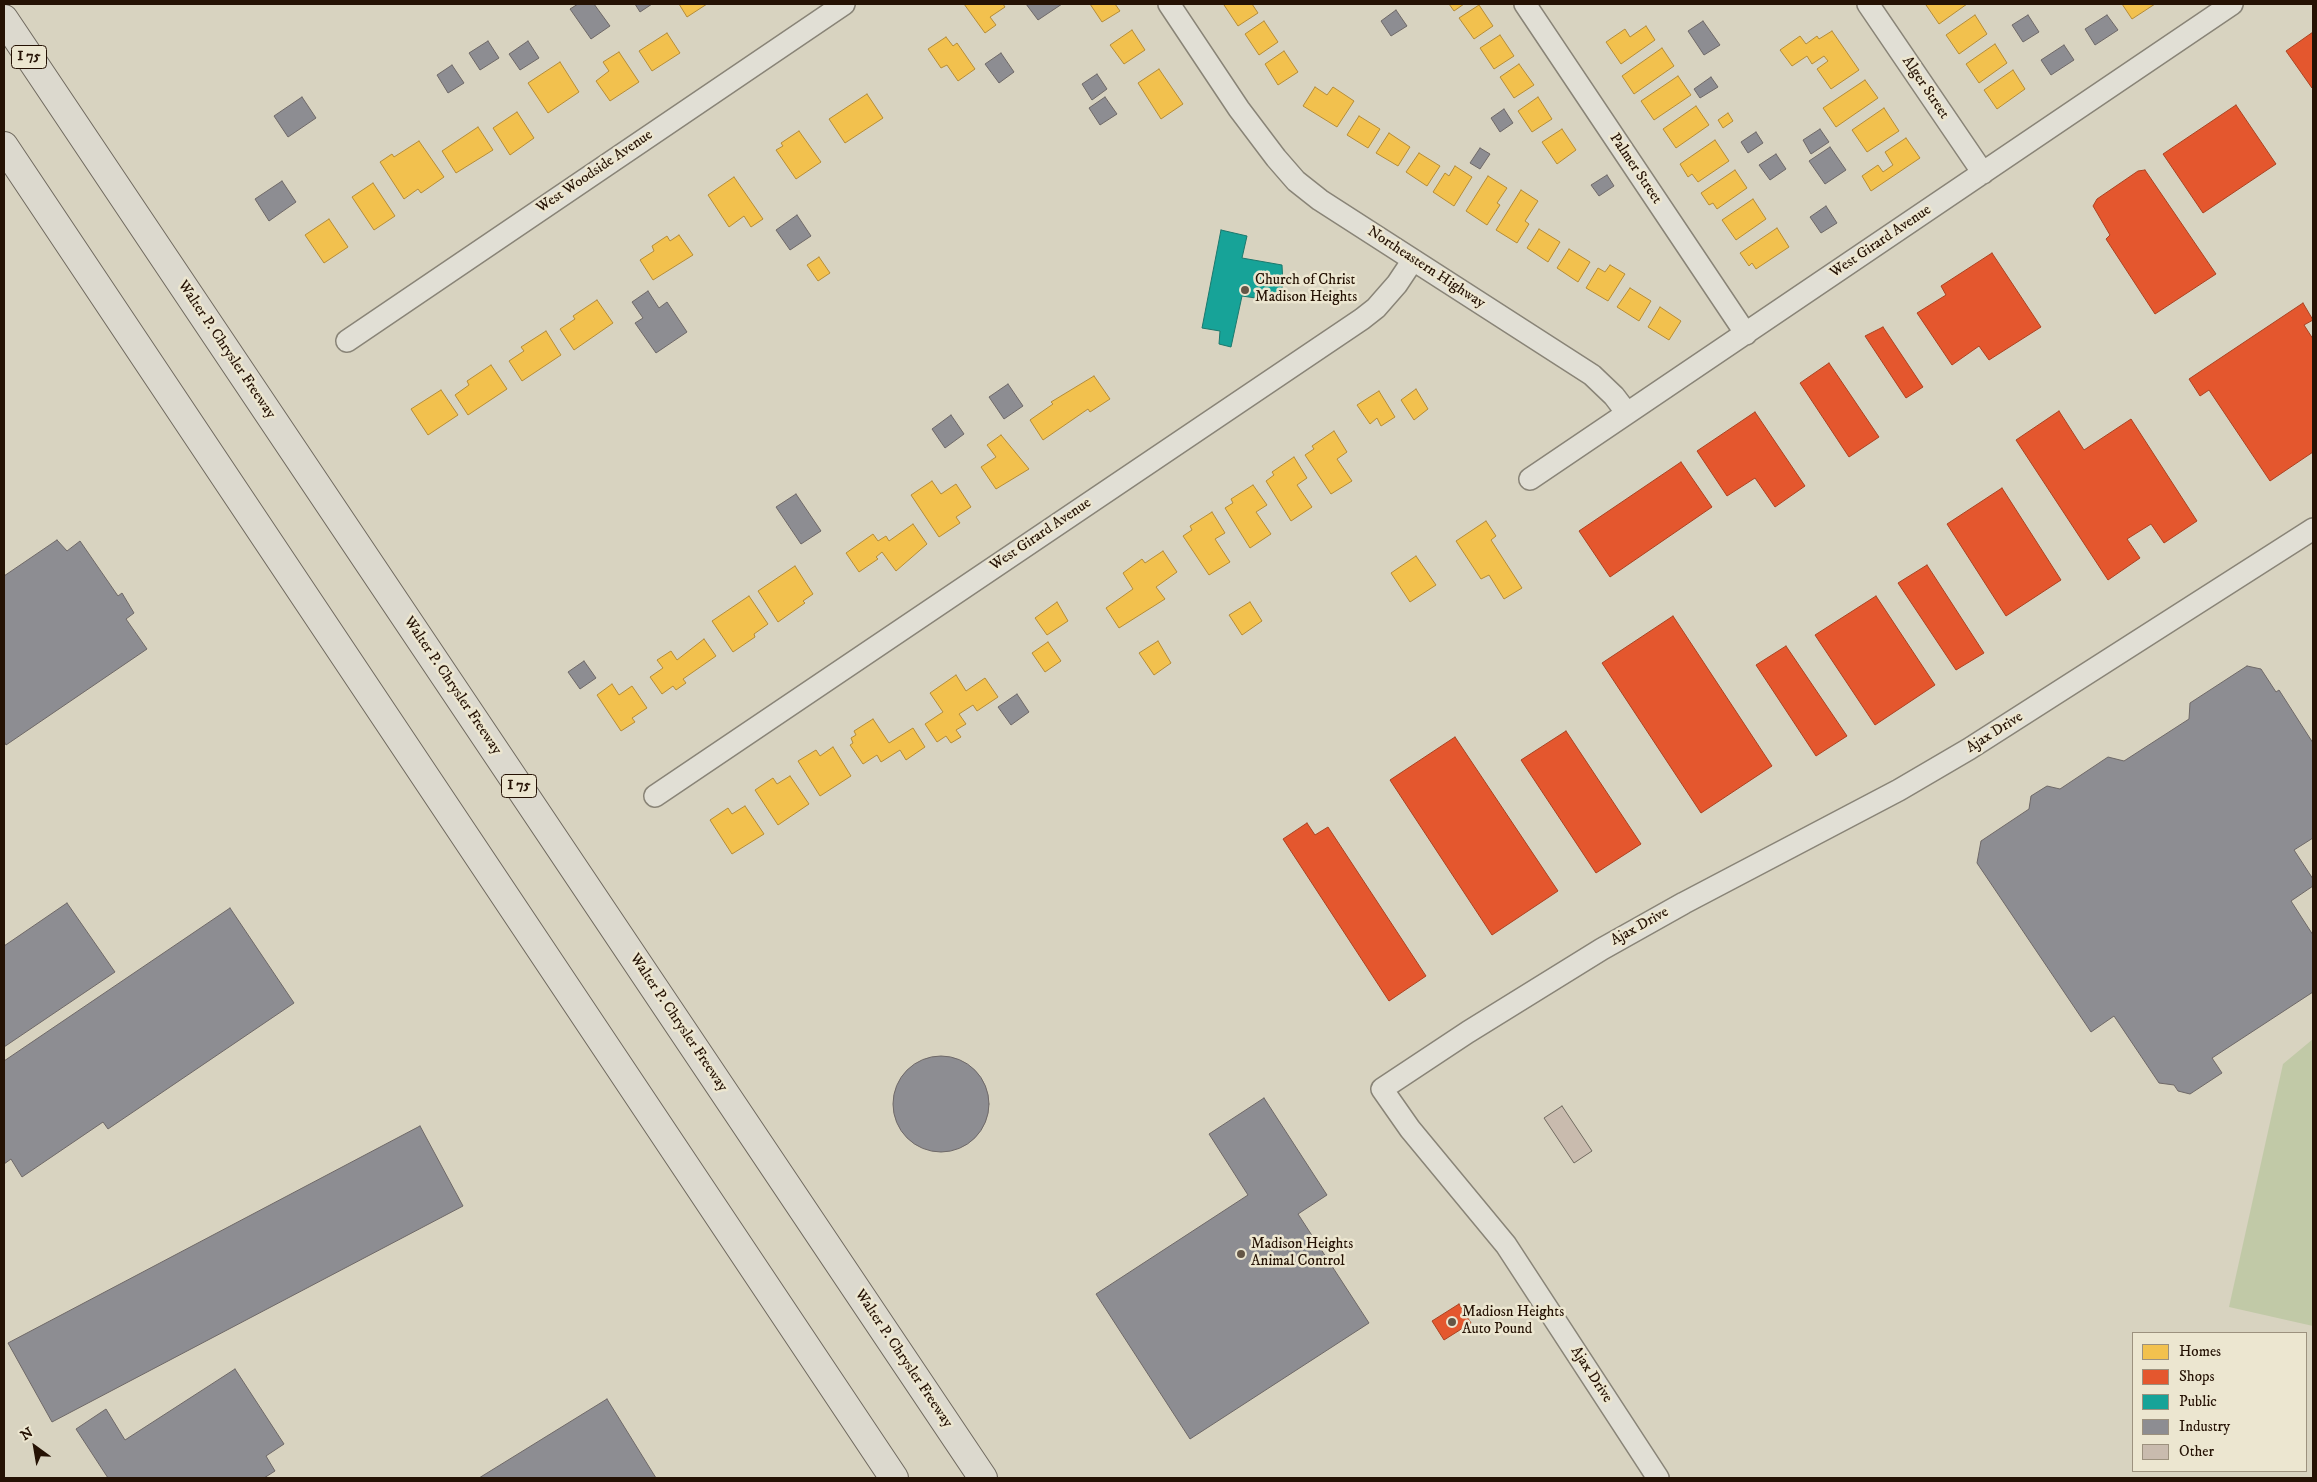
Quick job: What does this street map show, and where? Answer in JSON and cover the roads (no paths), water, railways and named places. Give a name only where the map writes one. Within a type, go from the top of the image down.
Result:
[{"type":"highway","name":"Walter P. Chrysler Freeway","points":[[4,19],[983,1478]]},
{"type":"highway","points":[[4,146],[894,1478]]},
{"type":"street","name":"West Woodside Avenue","points":[[347,341],[844,4]]},
{"type":"street","name":"Northeastern Highway","points":[[1169,4],[1239,109],[1296,181],[1320,200],[1592,375],[1614,396],[1627,413]]},
{"type":"street","name":"Palmer Street","points":[[1525,4],[1746,334]]},
{"type":"street","name":"Alger Street","points":[[1868,4],[1982,173]]},
{"type":"street","name":"West Girard Avenue","points":[[1530,479],[1982,173],[2221,7]]},
{"type":"street","name":"West Girard Avenue","points":[[655,796],[1362,319],[1376,308],[1397,284],[1413,260]]},
{"type":"street","name":"Ajax Drive","points":[[1658,1478],[1506,1245],[1455,1180],[1410,1129],[1382,1089],[1468,1032],[1609,945],[1684,902],[1837,824],[1969,749],[2313,529]]},
{"type":"place","name":"Church of Christ Madison Heights","points":[[1245,290]]},
{"type":"place","name":"Madison Heights Animal Control","points":[[1241,1254]]},
{"type":"place","name":"Madiosn Heights Auto Pound","points":[[1452,1322]]}]
